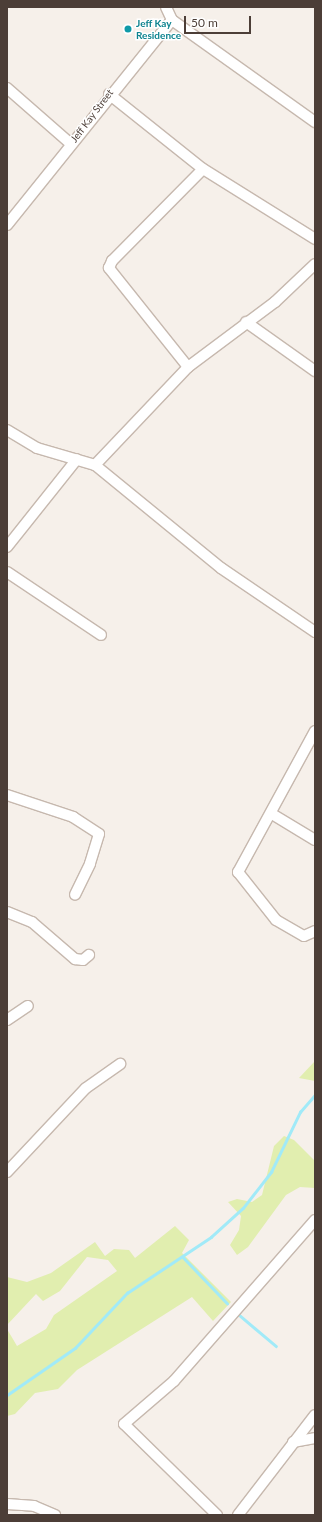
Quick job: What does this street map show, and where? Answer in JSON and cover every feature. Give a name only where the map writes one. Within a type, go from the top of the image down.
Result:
[{"type":"street","points":[[166,7],[172,20],[315,122]]},
{"type":"street","name":"Jeff Kay Street","points":[[7,225],[71,144],[108,94],[172,20]]},
{"type":"street","points":[[7,88],[71,144]]},
{"type":"street","points":[[108,94],[203,169],[315,239]]},
{"type":"street","points":[[188,368],[109,268],[203,169]]},
{"type":"street","points":[[95,465],[188,368],[246,322],[275,302],[315,264]]},
{"type":"street","points":[[246,322],[315,371]]},
{"type":"street","points":[[7,430],[37,448],[95,465],[221,568],[315,632]]},
{"type":"street","points":[[7,547],[76,459]]},
{"type":"street","points":[[7,572],[101,635]]},
{"type":"street","points":[[315,731],[272,814],[243,857],[238,872],[276,920],[304,936],[315,931]]},
{"type":"street","points":[[7,795],[73,817],[99,834],[93,857],[75,895]]},
{"type":"street","points":[[272,814],[315,840]]},
{"type":"street","points":[[7,912],[32,922],[75,959],[83,960],[89,954]]},
{"type":"street","points":[[7,1020],[28,1006]]},
{"type":"street","points":[[7,1172],[86,1088],[120,1064]]},
{"type":"street","points":[[217,1515],[124,1424],[174,1381],[315,1220]]},
{"type":"street","points":[[238,1515],[315,1415]]},
{"type":"street","points":[[293,1442],[315,1438]]},
{"type":"street","points":[[7,1504],[34,1506],[55,1515]]},
{"type":"green space","points":[[315,1061],[315,1081],[299,1078]]},
{"type":"green space","points":[[284,1136],[294,1140],[315,1161],[315,1188],[300,1187],[286,1195],[248,1247],[237,1255],[230,1245],[239,1230],[241,1216],[228,1202],[237,1199],[252,1202],[262,1195],[274,1146]]},
{"type":"green space","points":[[175,1226],[189,1240],[182,1253],[231,1302],[213,1321],[192,1297],[77,1370],[58,1389],[35,1393],[15,1414],[7,1416],[7,1329],[17,1346],[46,1329],[54,1315],[117,1271],[108,1260],[87,1257],[60,1291],[43,1301],[36,1294],[7,1325],[7,1277],[27,1282],[51,1273],[95,1242],[105,1256],[114,1249],[129,1250],[135,1258]]},
{"type":"waterway","points":[[7,1395],[75,1348],[127,1293],[211,1237],[243,1208],[271,1172],[300,1112],[315,1095]]},
{"type":"waterway","points":[[183,1257],[227,1303]]},
{"type":"waterway","points":[[237,1313],[276,1346]]},
{"type":"place","name":"Jeff Kay Residence","points":[[128,29]]}]
